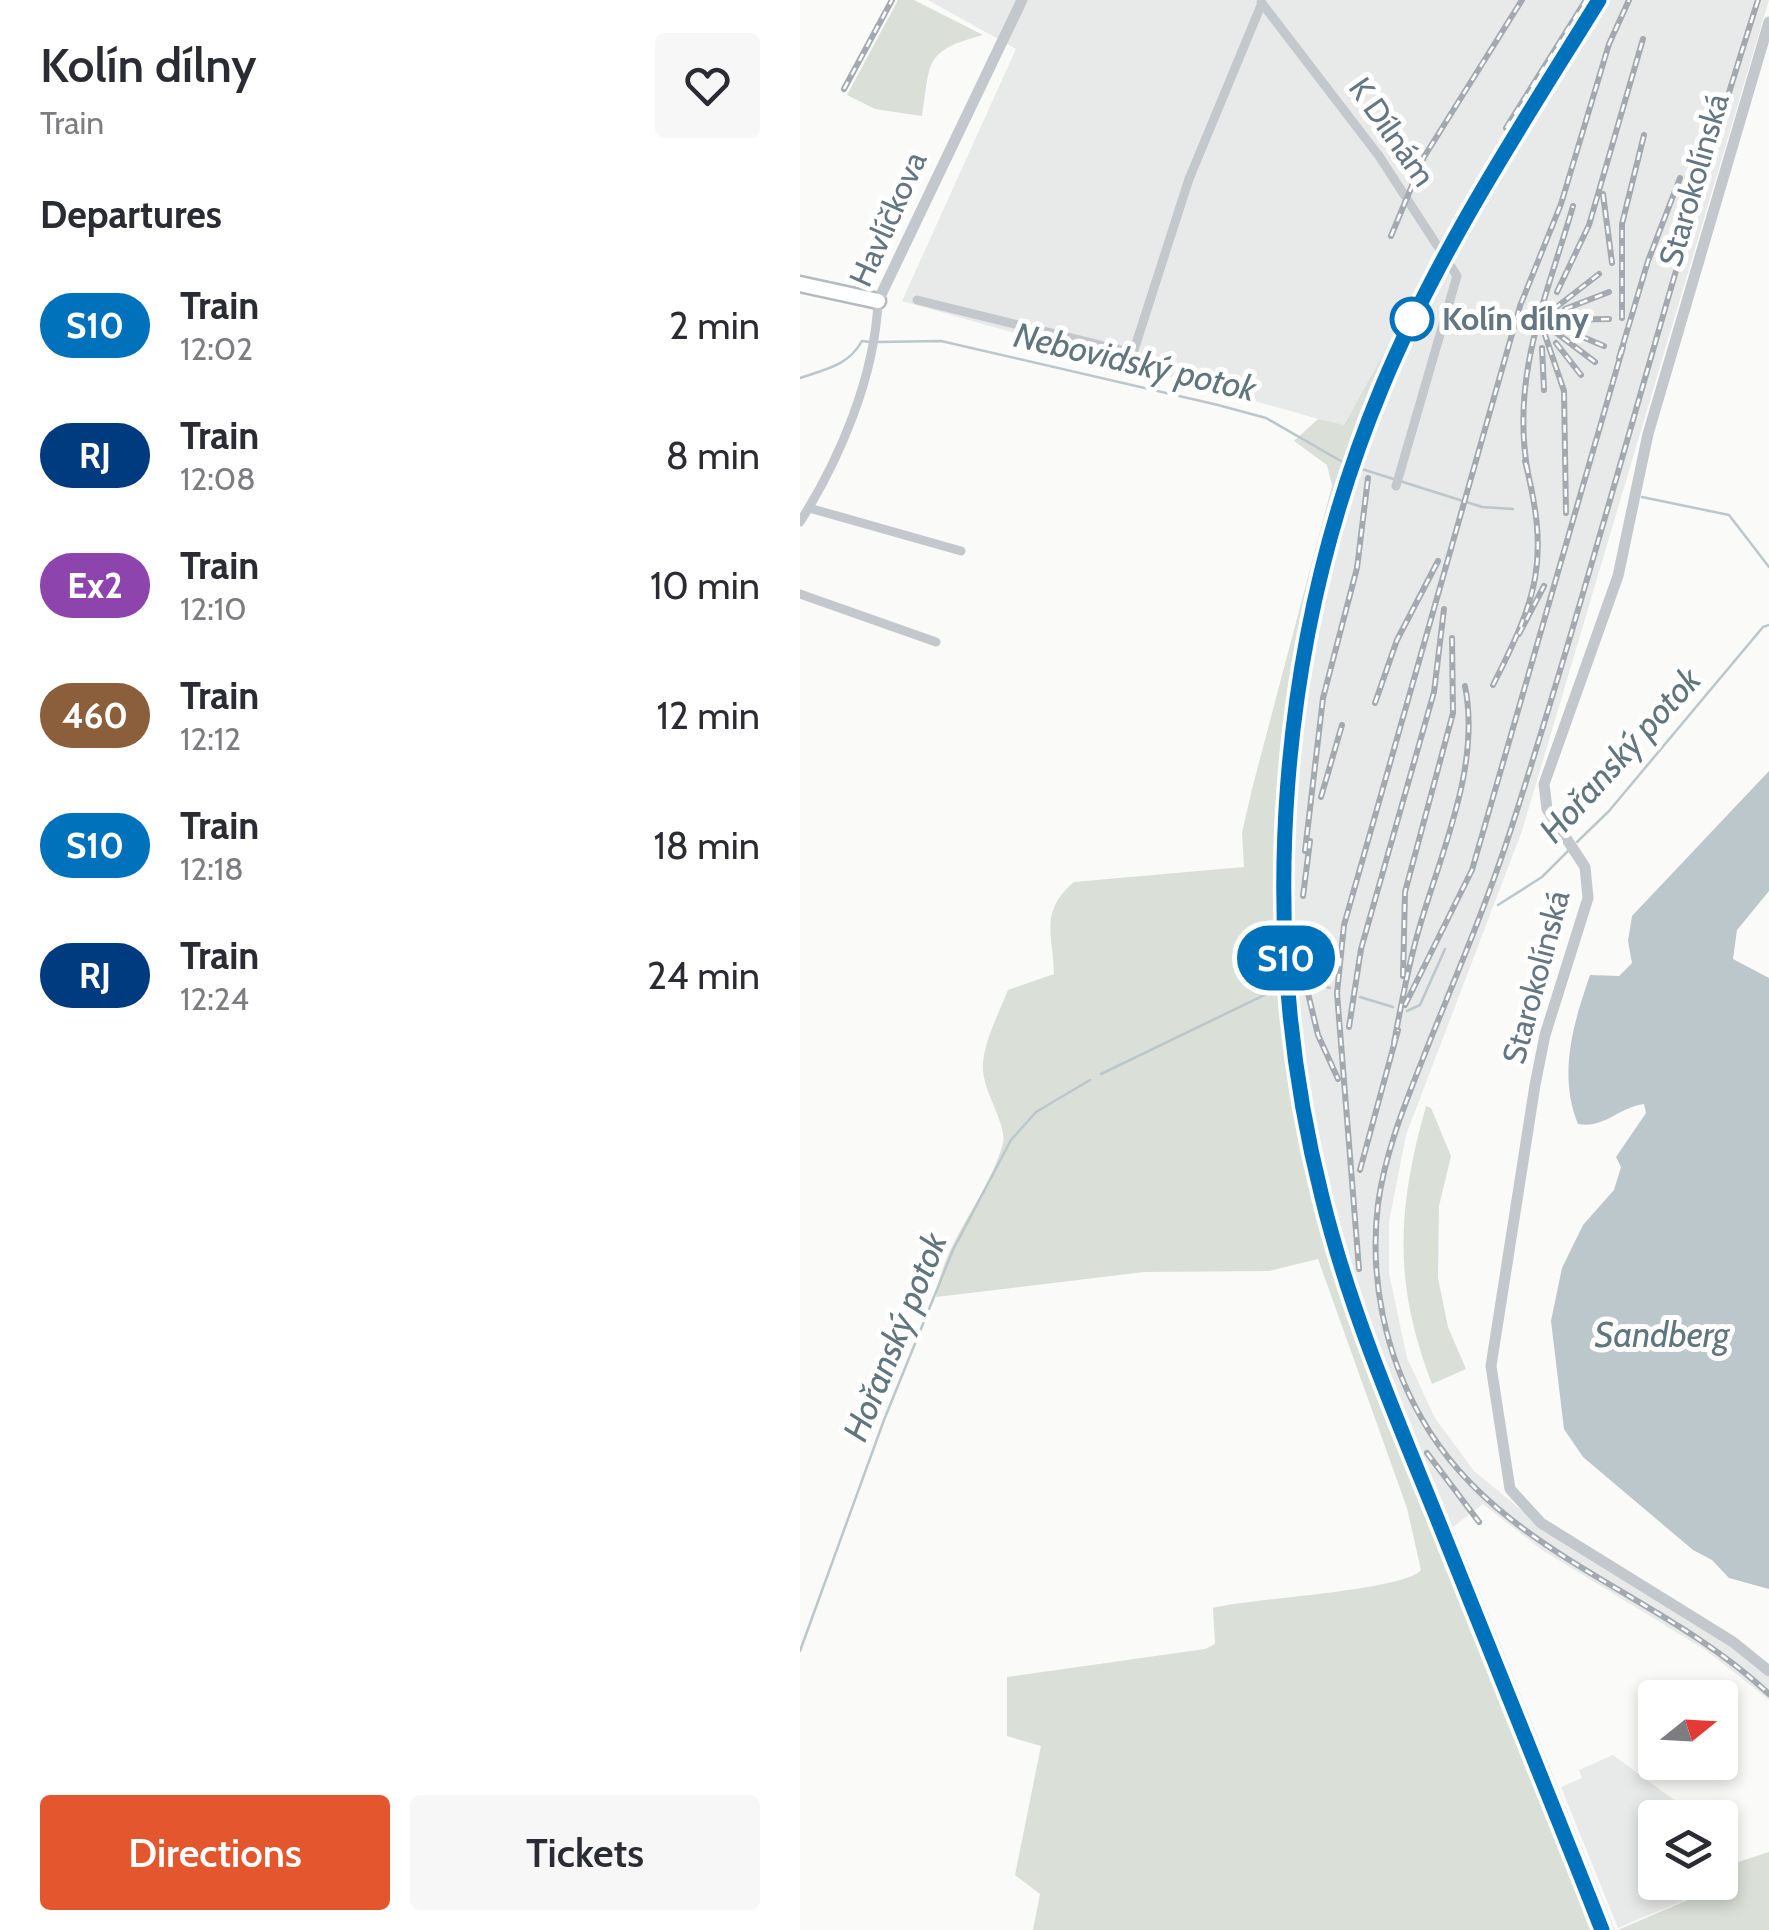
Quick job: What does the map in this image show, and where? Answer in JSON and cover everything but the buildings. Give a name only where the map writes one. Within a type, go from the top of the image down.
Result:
[{"type":"main road","points":[[800,284],[878,301]]},
{"type":"street","name":"Havlíčkova","points":[[800,522],[837,454],[869,352],[878,301],[1022,0]]},
{"type":"street","points":[[918,300],[1133,353],[1189,179],[1261,2]]},
{"type":"street","name":"K Dílnám","points":[[1261,2],[1379,156],[1457,276],[1397,481]]},
{"type":"street","name":"Starokolínská","points":[[1769,22],[1648,434],[1618,576],[1544,784],[1548,809],[1579,856],[1590,882],[1545,1035],[1493,1346],[1492,1383],[1505,1472],[1518,1502],[1542,1523],[1732,1642],[1769,1672]]},
{"type":"street","points":[[809,508],[961,551]]},
{"type":"street","points":[[800,594],[936,642]]},
{"type":"shaded area","points":[[898,0],[914,0],[983,35],[939,54],[929,71],[922,116],[875,109],[847,95]]},
{"type":"shaded area","points":[[928,0],[1769,0],[1522,831],[1406,1135],[1389,1222],[1389,1273],[1407,1358],[1435,1418],[1474,1471],[1552,1535],[1717,1636],[1769,1677],[1769,1700],[1707,1651],[1542,1550],[1483,1504],[1453,1527],[1615,1930],[1596,1930],[1359,1340],[1320,1215],[1288,1046],[1278,888],[1280,809],[1293,683],[1332,511],[1369,406],[1404,324],[1343,426],[902,301],[1016,49]],"holes":[[[1567,39],[1412,302],[1431,257]]]},
{"type":"shaded area","points":[[1403,319],[1331,523],[1299,649],[1282,781],[1278,848],[1281,981],[1288,1048],[1311,1179],[1350,1313],[1399,1444],[1596,1930],[1033,1930],[1040,1894],[1015,1875],[1041,1746],[1007,1736],[1007,1677],[1205,1649],[1215,1644],[1213,1608],[1358,1589],[1409,1577],[1421,1570],[1407,1508],[1318,1259],[1269,1271],[1144,1272],[936,1297],[948,1256],[1003,1143],[1002,1126],[983,1073],[986,1045],[1008,990],[1054,974],[1050,924],[1063,893],[1074,882],[1244,867],[1242,833],[1252,789],[1332,486],[1327,465],[1294,441],[1318,419],[1344,425]]},
{"type":"shaded area","points":[[1426,1106],[1431,1108],[1451,1156],[1439,1206],[1438,1278],[1448,1327],[1466,1369],[1432,1384],[1411,1312],[1404,1246],[1409,1179]]},
{"type":"shaded area","points":[[1613,1755],[1638,1773],[1638,1780],[1647,1780],[1674,1800],[1638,1800],[1638,1900],[1685,1900],[1618,1928],[1561,1787],[1582,1778],[1579,1770]]},
{"type":"shaded area","points":[[1769,1852],[1769,1930],[1618,1930],[1687,1900],[1738,1900],[1738,1862]]},
{"type":"water","name":"Sandberg","points":[[1769,771],[1769,891],[1737,930],[1733,959],[1769,978],[1769,1589],[1729,1578],[1712,1560],[1693,1550],[1583,1457],[1564,1429],[1551,1321],[1562,1268],[1583,1225],[1614,1190],[1621,1167],[1616,1157],[1646,1113],[1644,1104],[1604,1121],[1578,1124],[1569,1087],[1570,1050],[1590,975],[1619,976],[1632,963],[1628,941],[1632,916]]},
{"type":"waterway","name":"Nebovidský potok","points":[[800,378],[836,366],[862,341],[870,342]]},
{"type":"waterway","name":"Nebovidský potok","points":[[878,342],[941,341],[1218,405],[1266,418],[1346,464],[1482,507],[1513,509]]},
{"type":"waterway","name":"Nebovidský potok","points":[[1642,497],[1729,515],[1769,567]]},
{"type":"waterway","name":"Hořanský potok","points":[[1577,842],[1609,811],[1763,627],[1769,625]]},
{"type":"waterway","name":"Hořanský potok","points":[[1498,905],[1542,877],[1568,851]]},
{"type":"waterway","name":"Hořanský potok","points":[[1407,1011],[1420,1005],[1445,949]]},
{"type":"waterway","name":"Hořanský potok","points":[[1314,983],[1330,988]]},
{"type":"waterway","name":"Hořanský potok","points":[[1101,1074],[1283,986]]},
{"type":"waterway","name":"Hořanský potok","points":[[1360,997],[1393,1007]]},
{"type":"waterway","name":"Hořanský potok","points":[[800,1651],[884,1420],[953,1250],[1011,1140],[1036,1112],[1090,1080]]},
{"type":"railway","points":[[844,89],[892,0]]},
{"type":"railway","points":[[1391,236],[1424,157],[1522,0]]},
{"type":"railway","points":[[1506,128],[1586,0]]},
{"type":"railway","points":[[1606,0],[1492,183],[1439,277],[1393,374],[1350,492],[1318,612],[1299,735],[1291,859],[1294,983],[1310,1107],[1336,1229],[1374,1348],[1608,1930]]},
{"type":"railway","points":[[1359,1269],[1337,993],[1344,925],[1520,306],[1561,204],[1609,44],[1629,0]]},
{"type":"railway","points":[[1758,0],[1511,829],[1393,1140],[1378,1204],[1376,1260],[1383,1315],[1398,1369],[1422,1419],[1454,1465],[1493,1505],[1537,1538],[1680,1627],[1769,1694]]},
{"type":"railway","points":[[1557,292],[1589,225],[1643,39]]},
{"type":"railway","points":[[1622,318],[1622,224],[1644,135]]},
{"type":"railway","points":[[1619,358],[1648,261],[1680,178]]},
{"type":"railway","points":[[1603,194],[1612,263]]},
{"type":"railway","points":[[1528,473],[1524,438],[1527,370],[1573,206]]},
{"type":"railway","points":[[1554,309],[1599,274]]},
{"type":"railway","points":[[1565,309],[1609,292]]},
{"type":"railway","points":[[1553,320],[1609,319]]},
{"type":"railway","points":[[1550,328],[1595,362]]},
{"type":"railway","points":[[1566,330],[1604,346]]},
{"type":"railway","points":[[1544,332],[1564,391],[1566,513]]},
{"type":"railway","points":[[1556,343],[1581,375]]},
{"type":"railway","points":[[1405,1005],[1472,870],[1623,347]]},
{"type":"railway","points":[[1542,348],[1544,390]]},
{"type":"railway","points":[[1493,685],[1520,626],[1535,577],[1537,525],[1525,461]]},
{"type":"railway","points":[[1305,851],[1323,698],[1357,568],[1368,478]]},
{"type":"railway","points":[[1375,703],[1397,640],[1438,561]]},
{"type":"railway","points":[[1519,634],[1544,586]]},
{"type":"railway","points":[[1349,1027],[1361,949],[1434,692],[1444,609]]},
{"type":"railway","points":[[1403,976],[1405,892],[1453,713],[1452,638]]},
{"type":"railway","points":[[1394,1043],[1415,943],[1463,778],[1469,716],[1465,686]]},
{"type":"railway","points":[[1321,797],[1342,725]]},
{"type":"railway","points":[[1303,896],[1310,841]]},
{"type":"railway","points":[[1306,985],[1318,1035],[1338,1079]]},
{"type":"railway","points":[[1360,1170],[1398,1030]]},
{"type":"railway","points":[[1427,1453],[1479,1522]]},
{"type":"train","name":"S10","points":[[1599,0],[1439,265],[1400,345],[1353,462],[1326,554],[1300,684],[1288,789],[1284,888],[1287,978],[1298,1077],[1311,1150],[1340,1264],[1376,1366],[1602,1930]]},
{"type":"place","name":"Kolín dílny","points":[[1412,319]]}]
